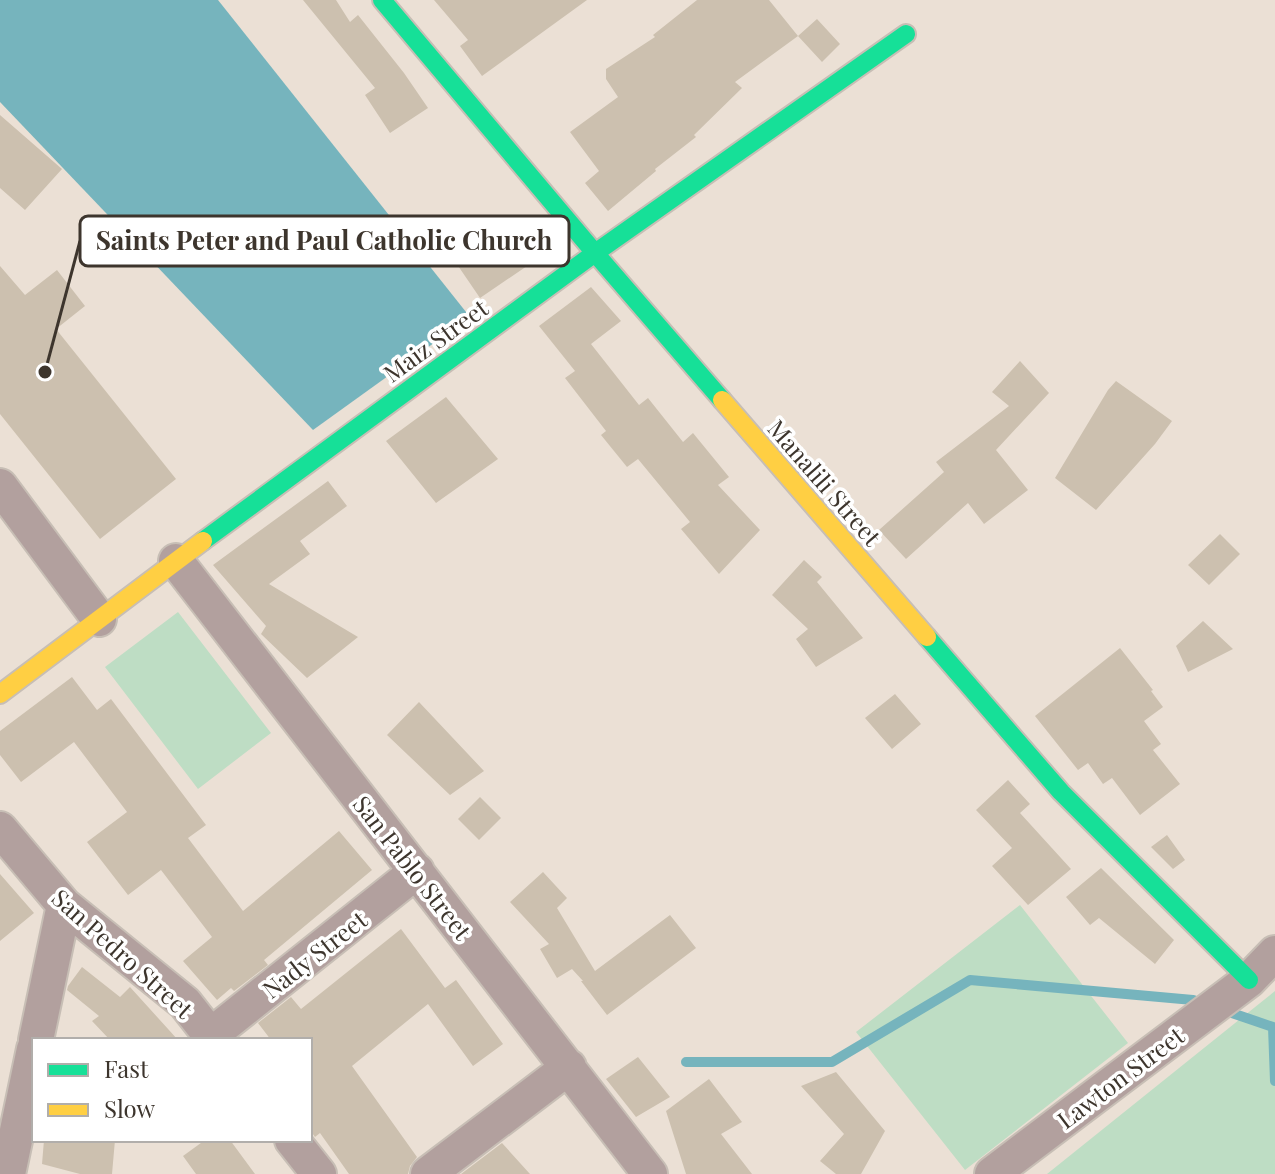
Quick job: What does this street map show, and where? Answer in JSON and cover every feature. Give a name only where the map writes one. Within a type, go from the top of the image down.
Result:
[{"type":"street","name":"Manalili Street","points":[[382,0],[595,253],[1061,792],[1249,980]]},
{"type":"street","name":"Maiz Street","points":[[0,694],[595,253],[906,34]]},
{"type":"street","points":[[0,486],[99,619]]},
{"type":"street","name":"San Pablo Street","points":[[176,561],[650,1174]]},
{"type":"street","name":"San Pedro Street","points":[[0,829],[64,905],[185,1003],[212,1038]]},
{"type":"street","name":"Nady Street","points":[[212,1038],[417,871]]},
{"type":"street","points":[[36,1038],[64,905]]},
{"type":"street","name":"Lawton Street","points":[[992,1174],[1249,980],[1275,953]]},
{"type":"street","points":[[8,1174],[32,1059]]},
{"type":"street","points":[[428,1174],[569,1067]]},
{"type":"street","points":[[294,1142],[319,1174]]},
{"type":"green space","points":[[178,612],[271,733],[198,789],[105,667]]},
{"type":"green space","points":[[1020,905],[1128,1043],[965,1170],[856,1032]]},
{"type":"green space","points":[[1275,991],[1275,1174],[1047,1174]]},
{"type":"water","points":[[0,0],[218,0],[470,317],[313,430],[0,102]]},
{"type":"building","points":[[303,0],[336,0],[350,22],[358,15],[428,108],[390,133],[365,95],[375,88]]},
{"type":"building","points":[[434,0],[587,0],[482,76],[460,46],[468,40]]},
{"type":"building","points":[[697,0],[769,0],[798,36],[735,82],[742,88],[694,135],[696,137],[608,211],[585,183],[599,171],[570,132],[618,97],[606,79],[606,69],[655,37],[653,35]]},
{"type":"building","points":[[817,19],[840,44],[822,62],[798,36]]},
{"type":"building","points":[[0,115],[62,169],[25,210],[0,188]]},
{"type":"building","points":[[499,225],[527,266],[480,298],[452,257]]},
{"type":"building","points":[[0,266],[25,295],[57,270],[85,306],[56,329],[176,479],[100,539],[0,414]]},
{"type":"building","points":[[591,287],[621,321],[591,344],[639,405],[648,398],[683,442],[693,433],[729,477],[718,485],[760,530],[719,574],[681,529],[690,522],[638,459],[627,467],[601,435],[606,431],[565,378],[575,371],[539,326]]},
{"type":"building","points":[[1020,361],[1049,393],[996,450],[1028,490],[984,524],[968,503],[906,559],[879,530],[944,472],[936,462],[1009,406],[992,392]]},
{"type":"building","points":[[1116,381],[1172,421],[1096,510],[1055,478]]},
{"type":"building","points":[[446,397],[498,459],[436,503],[386,441]]},
{"type":"building","points":[[328,481],[347,506],[300,541],[310,554],[269,584],[358,637],[307,678],[261,634],[266,626],[213,565]]},
{"type":"building","points":[[1220,534],[1240,554],[1209,585],[1188,565]]},
{"type":"building","points":[[804,560],[822,577],[817,582],[863,638],[816,667],[796,639],[808,629],[772,595]]},
{"type":"building","points":[[1203,621],[1233,649],[1188,672],[1176,646]]},
{"type":"building","points":[[1120,648],[1163,707],[1144,721],[1161,744],[1153,750],[1180,784],[1140,815],[1112,778],[1103,784],[1088,763],[1078,770],[1035,716]]},
{"type":"building","points":[[72,677],[97,710],[111,699],[206,825],[188,838],[243,911],[339,831],[372,870],[264,960],[268,965],[217,1000],[183,961],[212,937],[161,870],[128,895],[87,842],[127,812],[74,742],[21,782],[0,755],[0,731]]},
{"type":"building","points":[[895,694],[921,724],[892,749],[865,718]]},
{"type":"building","points":[[419,702],[484,771],[450,795],[387,735]]},
{"type":"building","points":[[1008,780],[1030,804],[1020,813],[1071,869],[1028,905],[992,866],[1012,848],[976,810]]},
{"type":"building","points":[[480,797],[501,818],[479,840],[458,819]]},
{"type":"building","points":[[1167,835],[1185,860],[1173,869],[1151,847]]},
{"type":"building","points":[[1101,868],[1174,940],[1155,964],[1099,918],[1090,925],[1066,897]]},
{"type":"building","points":[[543,872],[567,898],[557,908],[595,971],[670,915],[696,948],[607,1015],[572,969],[557,978],[540,949],[549,944],[510,902]]},
{"type":"building","points":[[0,874],[34,913],[0,941]]},
{"type":"building","points":[[401,929],[445,988],[456,980],[503,1044],[473,1066],[428,1004],[352,1066],[417,1157],[408,1174],[349,1174],[320,1133],[315,1137],[312,1133],[312,1038],[269,1038],[258,1023],[291,997],[301,1009]]},
{"type":"building","points":[[82,967],[120,997],[130,987],[176,1038],[108,1038],[92,1021],[99,1016],[67,990]]},
{"type":"building","points":[[638,1057],[670,1097],[636,1117],[606,1079]]},
{"type":"building","points":[[836,1072],[885,1131],[861,1174],[836,1174],[820,1161],[844,1134],[801,1086]]},
{"type":"building","points":[[709,1079],[742,1122],[721,1134],[752,1174],[686,1174],[666,1111]]},
{"type":"building","points":[[44,1142],[115,1142],[112,1174],[80,1174],[42,1164]]},
{"type":"building","points":[[202,1142],[231,1142],[255,1174],[196,1174],[183,1156]]},
{"type":"building","points":[[502,1143],[530,1174],[461,1174]]},
{"type":"waterway","points":[[686,1062],[832,1062],[970,980],[1193,1000],[1204,1004]]},
{"type":"waterway","points":[[1223,1010],[1273,1027],[1275,1081]]},
{"type":"traffic: fast","points":[[382,0],[722,400]]},
{"type":"traffic: fast","points":[[203,541],[595,253],[906,34]]},
{"type":"traffic: fast","points":[[927,637],[1061,792],[1249,980]]},
{"type":"traffic: slow","points":[[722,400],[927,637]]},
{"type":"traffic: slow","points":[[0,694],[203,541]]},
{"type":"place","name":"Saints Peter and Paul Catholic Church","points":[[45,372]]}]
